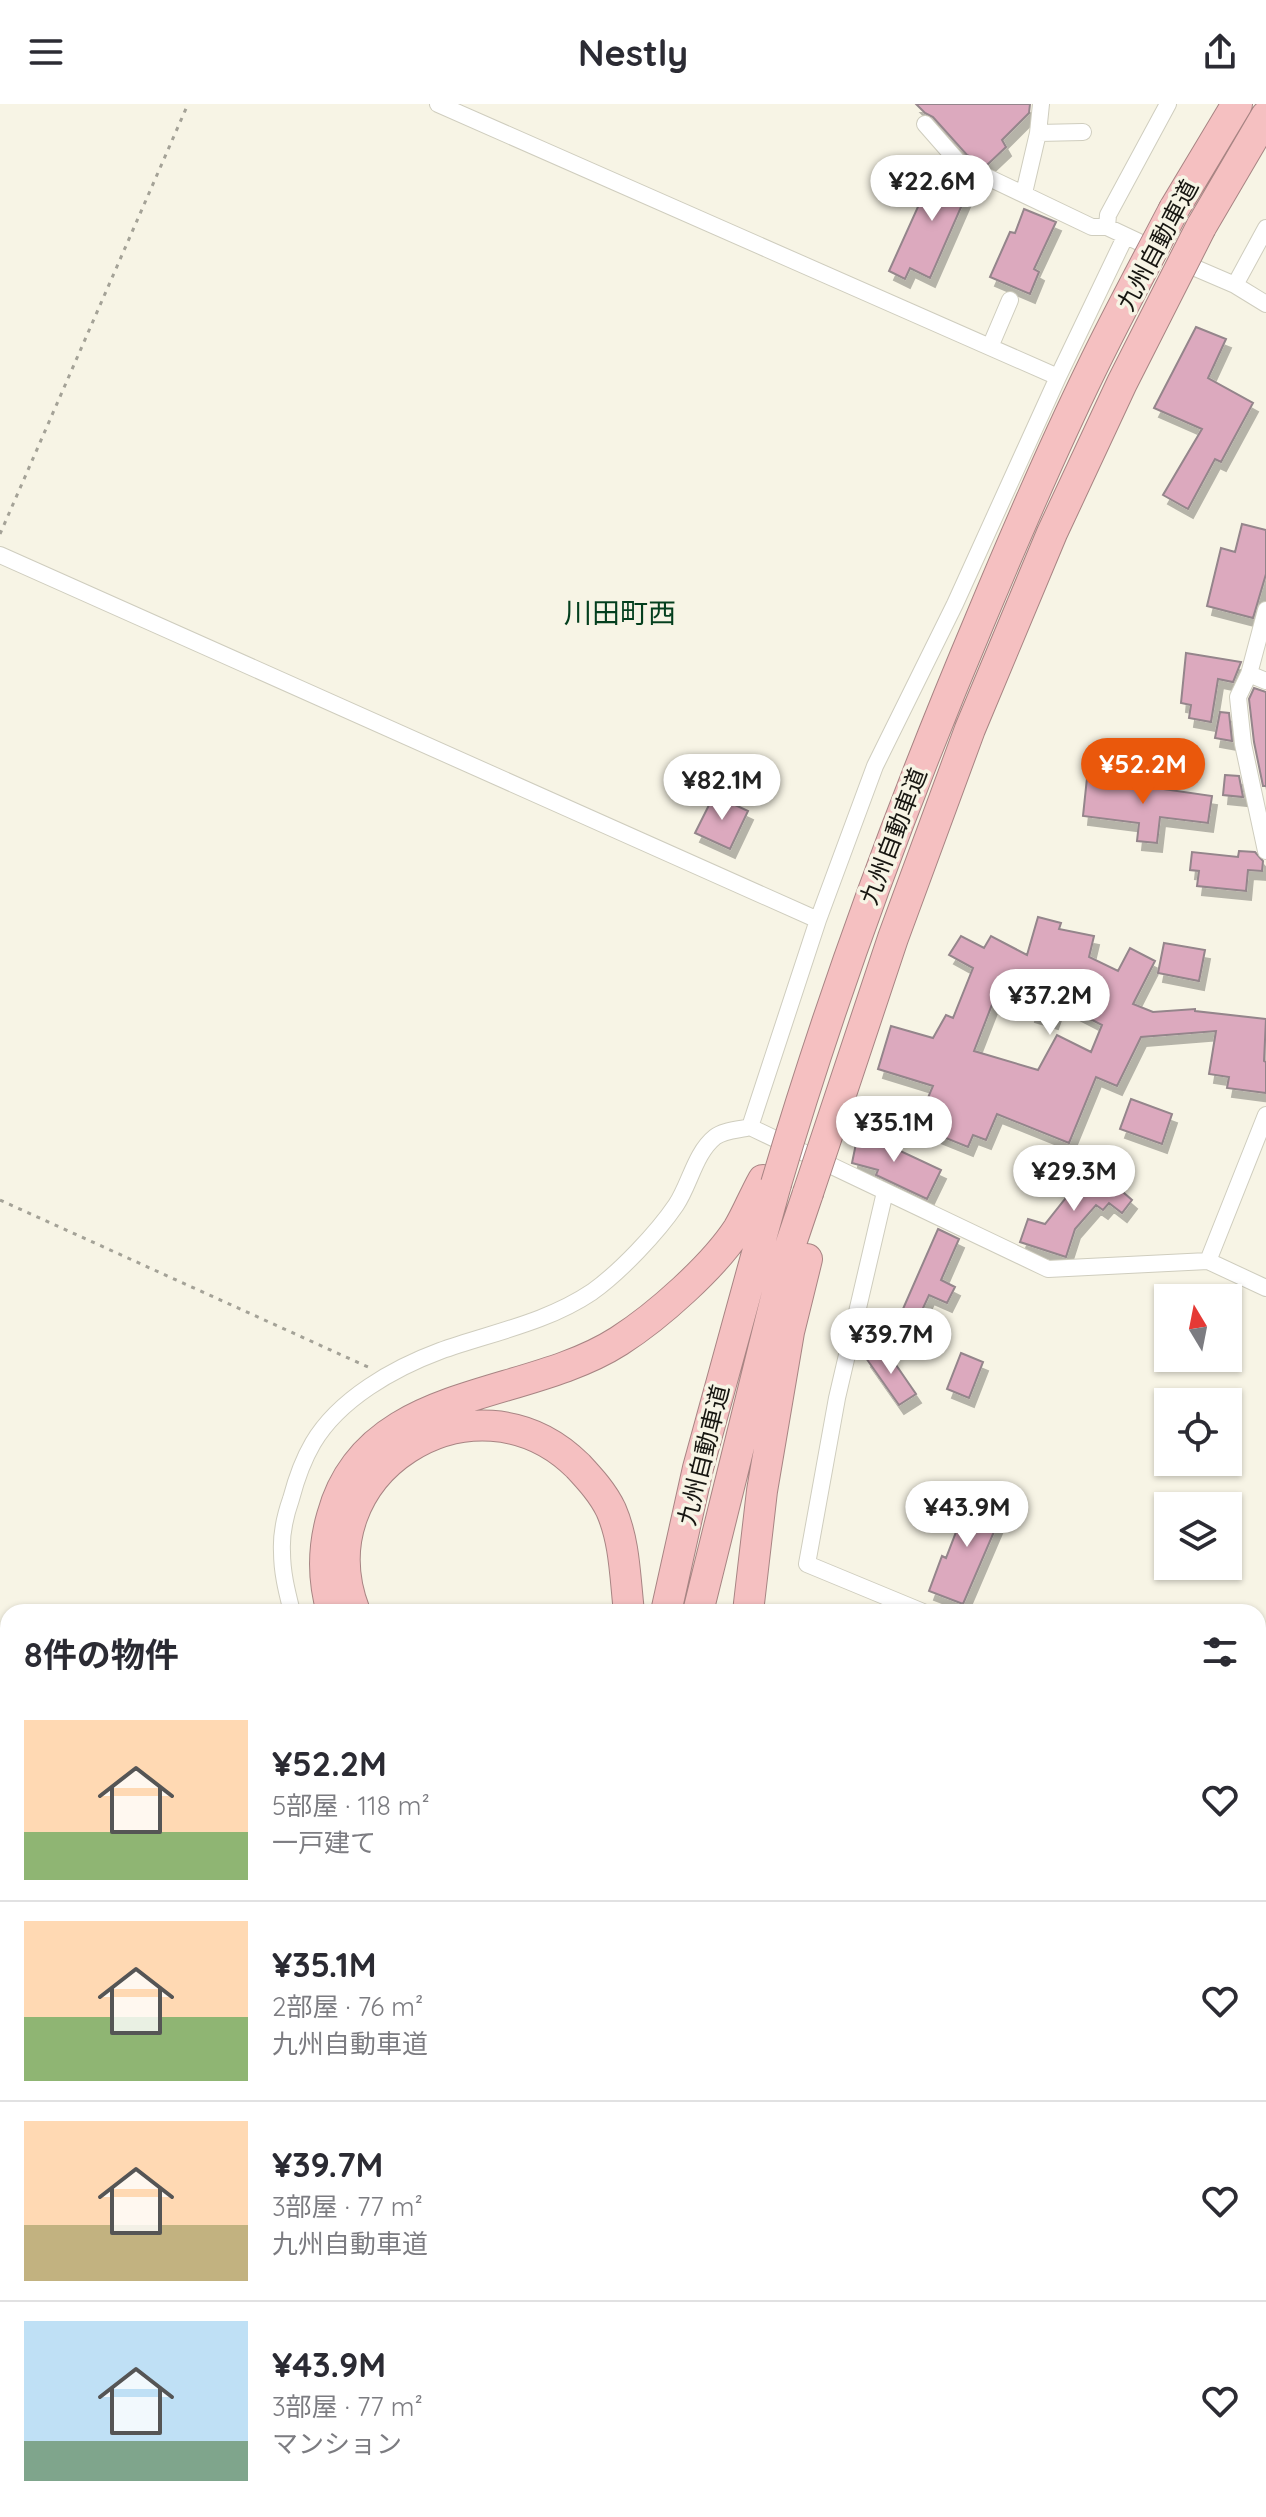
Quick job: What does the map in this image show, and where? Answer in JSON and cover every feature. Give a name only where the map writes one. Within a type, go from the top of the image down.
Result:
[{"type":"highway","name":"九州自動車道","points":[[668,1604],[769,1182],[858,929],[940,715],[1016,534],[1091,371],[1174,209],[1237,104]]},
{"type":"highway","name":"九州自動車道","points":[[700,1604],[785,1261],[816,1195],[893,938],[970,729],[1052,533],[1122,383],[1201,227],[1266,116]]},
{"type":"highway","points":[[330,1604],[324,1572],[328,1529],[339,1490],[368,1450],[388,1435],[453,1400],[562,1369],[619,1341],[671,1301],[706,1266],[737,1230],[769,1182]]},
{"type":"highway","points":[[749,1604],[762,1491],[816,1195]]},
{"type":"highway","points":[[352,1604],[346,1589],[345,1553],[350,1521],[363,1493],[386,1462],[446,1431],[497,1426],[550,1442],[593,1481],[611,1509],[623,1549],[628,1604]]},
{"type":"street","points":[[438,104],[1058,377]]},
{"type":"street","points":[[1024,193],[1038,133],[1041,104]]},
{"type":"street","points":[[1107,227],[1108,215],[1168,104]]},
{"type":"street","points":[[925,124],[960,164],[1092,227],[1107,227],[1235,285],[1266,304]]},
{"type":"street","points":[[1038,133],[1083,132]]},
{"type":"street","points":[[1235,285],[1266,228]]},
{"type":"street","points":[[750,1127],[818,920],[875,766],[955,604],[1125,237]]},
{"type":"street","points":[[990,347],[1010,300]]},
{"type":"street","points":[[0,555],[818,920]]},
{"type":"street","points":[[1266,610],[1249,674],[1238,697],[1243,744],[1266,851]]},
{"type":"street","points":[[1249,674],[1266,681]]},
{"type":"street","points":[[1208,1261],[1266,1115]]},
{"type":"street","points":[[290,1604],[281,1549],[284,1522],[297,1477],[314,1441],[337,1414],[362,1392],[436,1353],[535,1321],[591,1293],[625,1264],[676,1205],[709,1142],[719,1133],[750,1127],[1048,1269],[1208,1261],[1266,1288]]},
{"type":"street","points":[[885,1192],[837,1398],[807,1564],[904,1604]]},
{"type":"path","points":[[0,534],[188,104]]},
{"type":"path","points":[[0,1200],[366,1366],[385,1378]]},
{"type":"building","points":[[916,104],[1030,104],[1029,113],[1002,140],[1006,147],[987,165],[967,155],[933,117]]},
{"type":"building","points":[[940,158],[955,174],[972,182],[930,278],[910,268],[905,279],[889,271]]},
{"type":"building","points":[[1024,209],[1056,222],[1034,269],[1039,272],[1030,294],[990,277],[1010,232],[1015,233]]},
{"type":"building","points":[[1196,327],[1226,339],[1208,378],[1253,403],[1221,462],[1215,459],[1188,509],[1163,495],[1202,429],[1154,408]]},
{"type":"building","points":[[1242,524],[1266,530],[1266,574],[1253,618],[1207,606],[1221,548],[1235,552]]},
{"type":"building","points":[[1186,653],[1241,662],[1233,682],[1218,679],[1211,722],[1189,718],[1191,705],[1181,703]]},
{"type":"building","points":[[1254,688],[1266,692],[1266,786],[1263,786],[1254,742],[1249,699]]},
{"type":"building","points":[[1220,712],[1229,713],[1232,741],[1215,738]]},
{"type":"building","points":[[1225,775],[1239,776],[1243,797],[1223,795]]},
{"type":"building","points":[[1087,778],[1212,796],[1208,823],[1160,817],[1157,843],[1137,841],[1139,823],[1083,816]]},
{"type":"building","points":[[714,795],[748,811],[730,849],[695,833]]},
{"type":"building","points":[[1239,851],[1255,852],[1263,861],[1262,871],[1248,870],[1246,891],[1197,886],[1199,871],[1190,870],[1192,852],[1238,857]]},
{"type":"building","points":[[1038,917],[1061,923],[1059,929],[1094,936],[1089,957],[1118,971],[1130,948],[1155,961],[1133,1004],[1153,1012],[1195,1009],[1266,1019],[1266,1093],[1227,1088],[1229,1077],[1209,1074],[1216,1031],[1141,1037],[1117,1086],[1096,1077],[1069,1143],[997,1114],[986,1140],[973,1135],[968,1147],[916,1126],[933,1086],[878,1069],[891,1026],[933,1038],[946,1015],[953,1018],[973,968],[949,955],[961,936],[984,948],[991,936],[1027,955]],"holes":[[[998,989],[1033,1003],[1030,1013],[1053,1020],[1059,1003],[1102,1025],[1091,1052],[1057,1035],[1038,1070],[974,1051]]]},
{"type":"building","points":[[1164,943],[1205,950],[1199,981],[1158,973]]},
{"type":"building","points":[[1131,1099],[1172,1114],[1162,1144],[1120,1129]]},
{"type":"building","points":[[859,1129],[882,1134],[881,1142],[941,1170],[927,1199],[876,1175],[878,1170],[852,1163]]},
{"type":"building","points":[[1092,1165],[1132,1200],[1122,1213],[1109,1203],[1103,1210],[1096,1205],[1075,1229],[1066,1257],[1020,1242],[1028,1219],[1045,1224]]},
{"type":"building","points":[[938,1229],[959,1239],[941,1280],[955,1287],[947,1303],[929,1295],[908,1341],[892,1334]]},
{"type":"building","points":[[883,1346],[916,1394],[899,1405],[866,1358]]},
{"type":"building","points":[[961,1353],[983,1362],[969,1398],[947,1389]]},
{"type":"building","points":[[971,1493],[1005,1506],[963,1604],[929,1591],[942,1556],[946,1558]]},
{"type":"district","name":"川田町西","points":[[620,612]]}]
